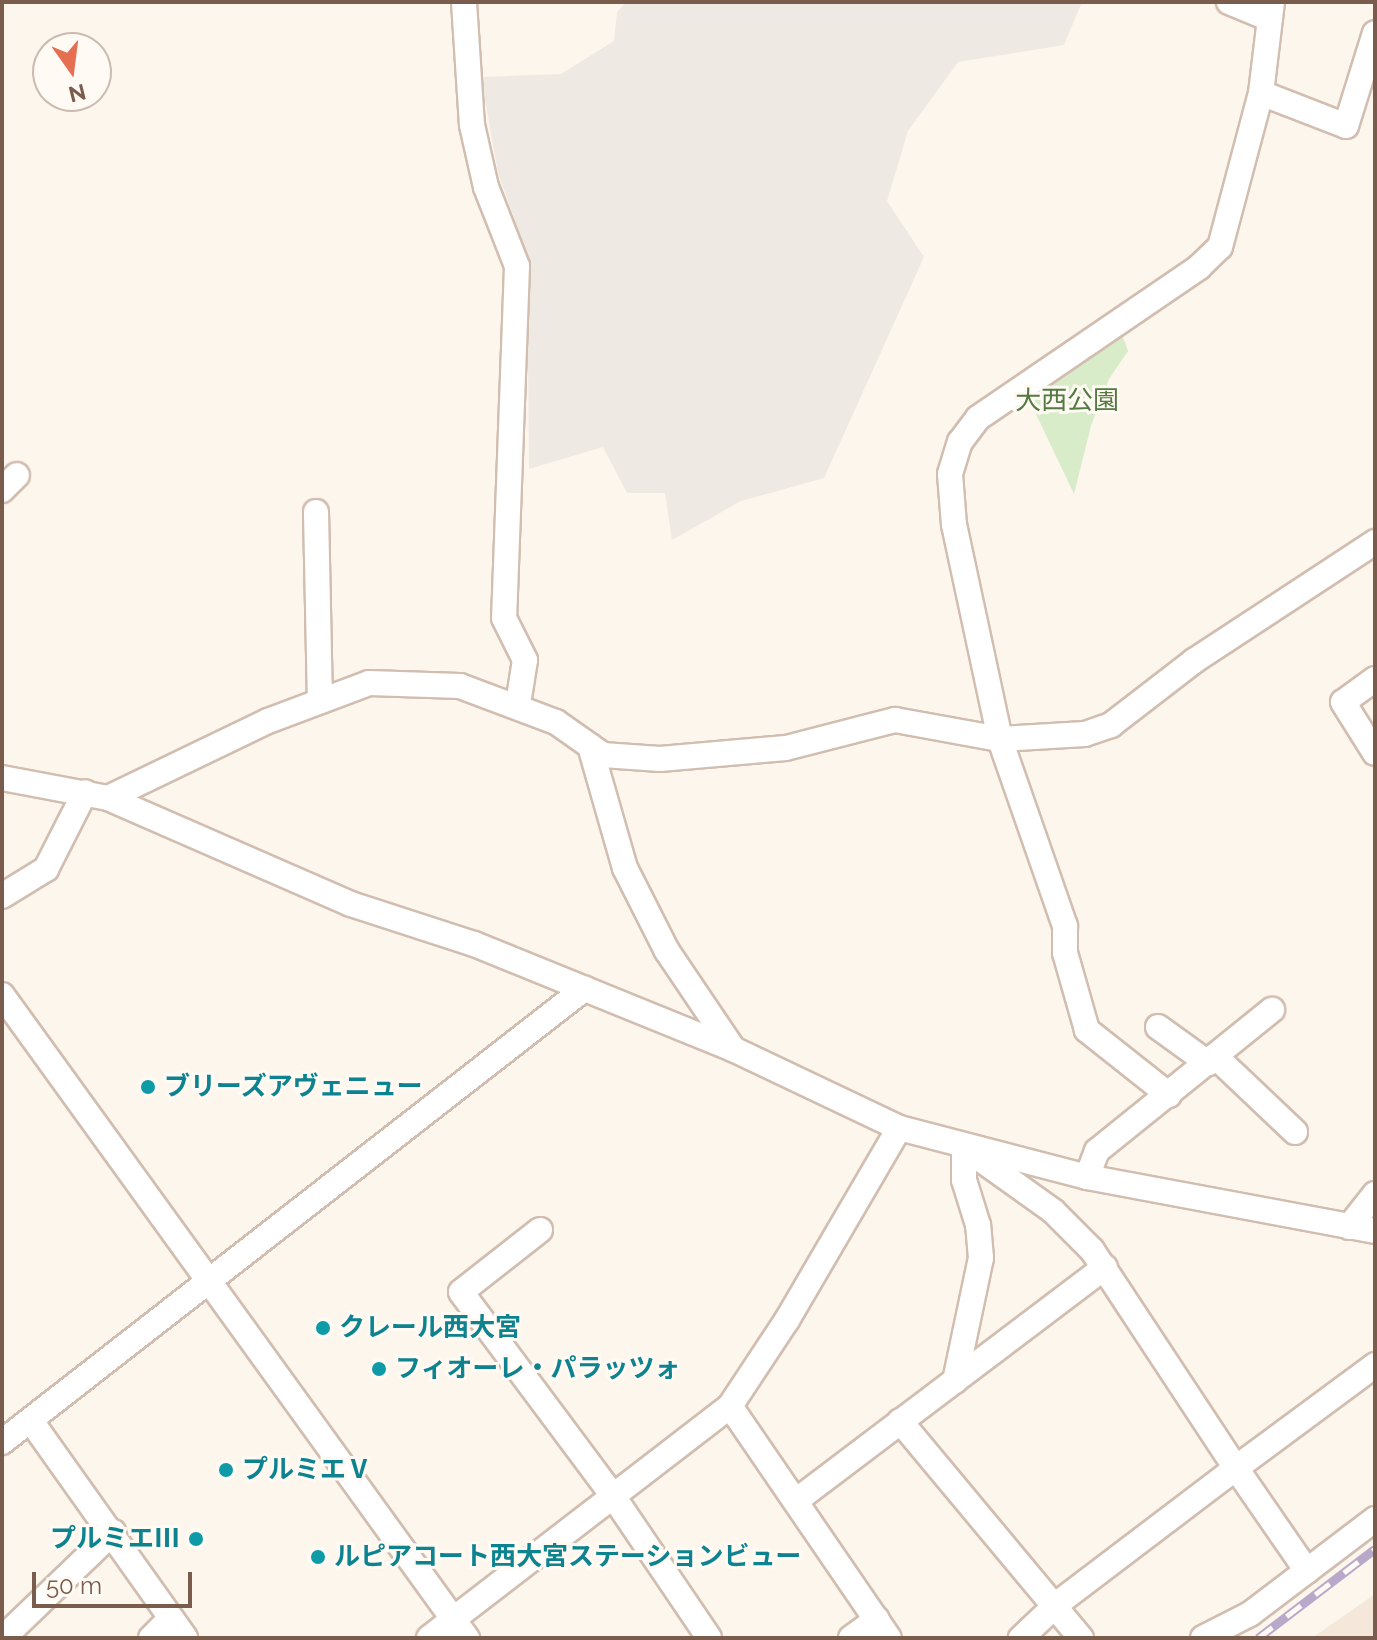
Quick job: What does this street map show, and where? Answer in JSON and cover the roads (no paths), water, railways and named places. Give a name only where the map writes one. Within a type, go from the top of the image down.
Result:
[{"type":"street","points":[[464,2],[472,125],[486,187],[517,266],[504,618],[525,660],[518,704]]},
{"type":"street","points":[[1169,1095],[1087,1030],[1065,953],[1065,926],[1000,739],[949,496],[960,442],[978,418],[1023,383],[1199,267],[1220,247],[1261,93],[1271,10],[1229,2]]},
{"type":"street","points":[[1261,93],[1346,126],[1375,33]]},
{"type":"street","points":[[316,512],[320,701]]},
{"type":"street","points":[[2,896],[46,869],[97,795],[369,683],[460,686],[518,704],[603,755],[660,759],[786,748],[895,720],[1000,739],[1058,739],[1111,725],[1194,661],[1373,548]]},
{"type":"street","points":[[1375,679],[1343,702],[1375,753]]},
{"type":"street","points":[[590,746],[625,868],[667,951],[733,1049]]},
{"type":"street","points":[[2,778],[97,795],[351,904],[474,944],[733,1049],[899,1128],[1087,1177],[1375,1231]]},
{"type":"street","points":[[2,1442],[584,989]]},
{"type":"street","points":[[2,995],[211,1279],[461,1629]]},
{"type":"street","points":[[1087,1177],[1097,1151],[1272,1010]]},
{"type":"street","points":[[1158,1027],[1212,1060],[1295,1132]]},
{"type":"street","points":[[429,1638],[461,1629],[613,1496],[730,1406],[787,1320],[899,1128]]},
{"type":"street","points":[[964,1147],[1053,1211],[1105,1267],[1307,1571]]},
{"type":"street","points":[[955,1381],[981,1258],[964,1180],[964,1147]]},
{"type":"street","points":[[1349,1227],[1375,1194]]},
{"type":"street","points":[[540,1230],[461,1292],[613,1496],[709,1638]]},
{"type":"street","points":[[797,1500],[1105,1267]]},
{"type":"street","points":[[1021,1638],[1057,1604],[1375,1365]]},
{"type":"street","points":[[730,1406],[883,1629],[851,1638]]},
{"type":"street","points":[[31,1421],[113,1532],[178,1628],[151,1638]]},
{"type":"street","points":[[900,1421],[967,1507],[1057,1604],[1081,1638]]},
{"type":"street","points":[[1203,1638],[1250,1614],[1375,1519]]},
{"type":"street","points":[[3,1638],[113,1532]]},
{"type":"railway","points":[[1258,1638],[1375,1549]]},
{"type":"place","name":"ブリーズアヴェニュー","points":[[148,1087]]},
{"type":"place","name":"クレール西大宮","points":[[323,1328]]},
{"type":"place","name":"フィオーレ・パラッツォ","points":[[379,1369]]},
{"type":"place","name":"プルミエⅤ","points":[[226,1470]]},
{"type":"place","name":"プルミエⅢ","points":[[196,1539]]},
{"type":"place","name":"ルピアコート西大宮ステーションビュー","points":[[318,1557]]},
{"type":"park label","name":"大西公園","points":[[1067,401]]}]
